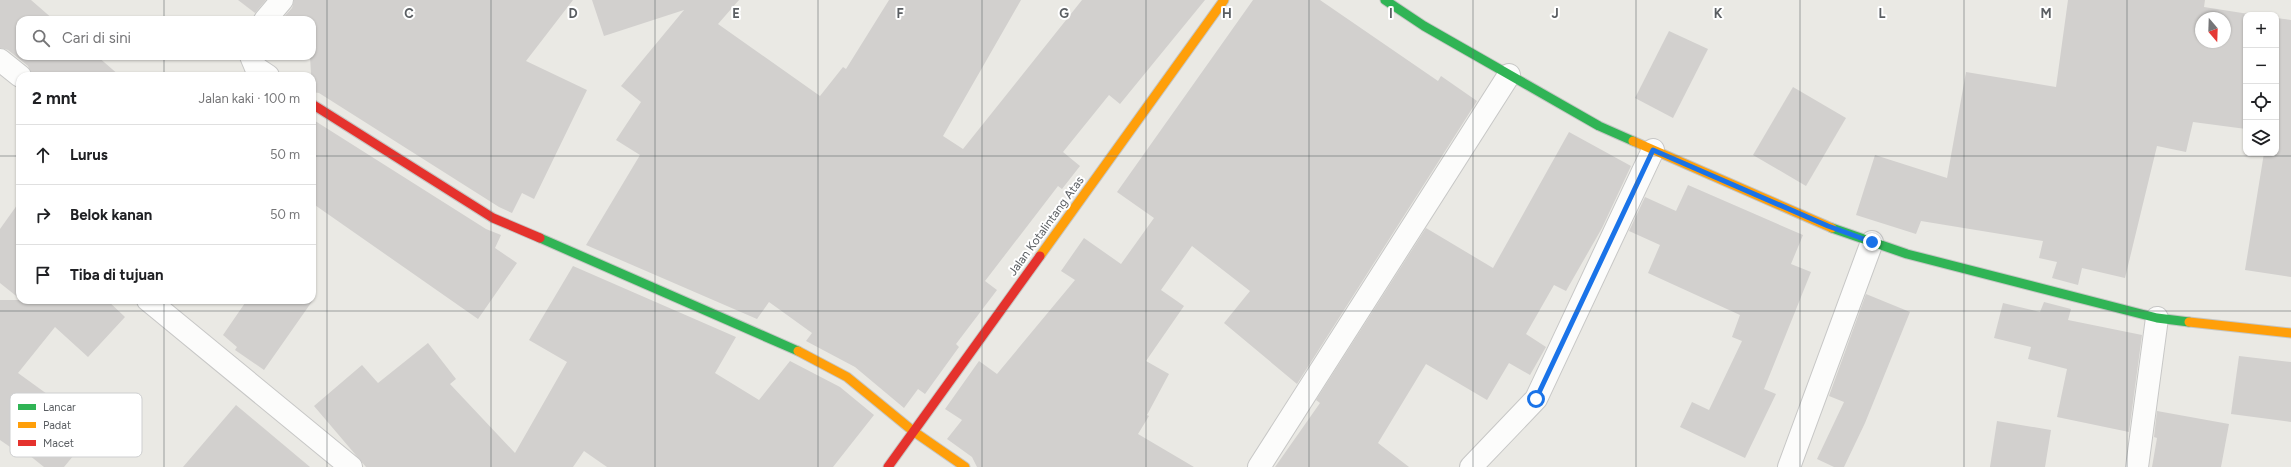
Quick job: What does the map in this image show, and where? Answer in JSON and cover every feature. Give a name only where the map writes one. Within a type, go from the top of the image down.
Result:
[{"type":"street","points":[[268,16],[282,0]]},
{"type":"street","name":"Jalan Kotalintang Atas","points":[[888,467],[1224,0]]},
{"type":"street","points":[[1385,0],[1424,26],[1599,126],[1828,226],[1907,254],[2157,318],[2291,333]]},
{"type":"street","points":[[0,60],[16,73]]},
{"type":"street","points":[[253,60],[256,68],[262,72]]},
{"type":"street","points":[[1259,467],[1509,75]]},
{"type":"street","points":[[316,107],[493,218],[806,354],[847,377],[913,431],[964,467]]},
{"type":"street","points":[[1470,467],[1536,399],[1653,150]]},
{"type":"street","points":[[1789,467],[1872,242]]},
{"type":"street","points":[[153,304],[351,467]]},
{"type":"street","points":[[2137,467],[2157,318]]},
{"type":"building","points":[[0,0],[31,0],[49,16],[16,16],[16,56],[8,50],[0,48]]},
{"type":"building","points":[[238,0],[266,0],[255,13]]},
{"type":"building","points":[[294,0],[573,0],[526,61],[587,90],[534,199],[522,193],[512,213],[499,207],[319,93],[316,93],[316,72],[311,72],[310,60],[316,60],[316,16],[285,16],[292,8]]},
{"type":"building","points":[[592,0],[739,0],[718,24],[820,96],[843,67],[846,69],[889,0],[1021,0],[943,136],[963,149],[1082,0],[1205,0],[1120,104],[1109,95],[1063,152],[1080,166],[1062,189],[1058,186],[985,281],[997,290],[956,344],[959,347],[925,394],[918,389],[904,408],[855,367],[806,341],[812,333],[769,302],[757,319],[586,245],[640,155],[616,140],[641,102],[621,86],[684,10],[604,36]]},
{"type":"building","points":[[1253,0],[1320,0],[1438,81],[1441,76],[1477,101],[1297,384],[1224,323],[1250,291],[1192,246],[1161,290],[1184,306],[1146,361],[1169,374],[1147,415],[1149,416],[1138,434],[1194,467],[977,467],[972,457],[947,439],[962,420],[945,409],[979,361],[997,374],[1075,280],[1061,271],[1084,238],[1121,264],[1154,218],[1117,192]]},
{"type":"building","points":[[2068,0],[2205,0],[2204,7],[2243,13],[2243,129],[2193,122],[2186,152],[2157,146],[2125,278],[2082,268],[2078,285],[2052,278],[2057,262],[2039,258],[2043,241],[1921,221],[1916,234],[1856,215],[1875,155],[1947,178],[1966,72],[2056,87]]},
{"type":"building","points":[[2279,18],[2291,20],[2291,277],[2245,270],[2264,156],[2279,156]]},
{"type":"building","points":[[1669,31],[1708,49],[1673,118],[1635,98]]},
{"type":"building","points":[[20,60],[102,60],[115,72],[30,72],[28,66]]},
{"type":"building","points":[[1793,87],[1846,118],[1806,186],[1753,155]]},
{"type":"building","points":[[316,122],[486,229],[501,235],[495,248],[517,263],[478,319],[316,206]]},
{"type":"building","points":[[1569,132],[1631,166],[1602,228],[1566,291],[1554,285],[1526,334],[1546,347],[1530,375],[1509,363],[1487,400],[1426,364],[1378,443],[1409,467],[1275,467],[1320,403],[1316,400],[1426,228],[1493,268]]},
{"type":"building","points":[[1688,185],[1803,235],[1791,264],[1811,272],[1764,389],[1776,394],[1745,458],[1680,427],[1692,402],[1709,410],[1742,341],[1732,337],[1740,315],[1648,273],[1660,245],[1629,231],[1645,197],[1676,211]]},
{"type":"building","points":[[16,207],[16,296],[0,283],[0,229]]},
{"type":"building","points":[[573,266],[736,337],[715,373],[759,400],[790,361],[840,387],[874,415],[833,467],[607,467],[584,451],[573,467],[366,467],[314,406],[362,365],[378,383],[428,343],[456,379],[450,384],[515,453],[567,362],[529,340]]},
{"type":"building","points":[[1866,294],[1910,312],[1865,423],[1844,467],[1834,467],[1817,459],[1844,402],[1829,396]]},
{"type":"building","points":[[0,300],[16,300],[16,304],[111,304],[125,317],[88,357],[55,327],[18,373],[46,393],[10,393],[10,447],[0,440]]},
{"type":"building","points":[[2044,302],[2071,309],[2068,320],[2142,335],[2129,432],[2057,417],[2067,369],[2028,359],[2031,347],[1994,338],[2003,303],[2040,312]]},
{"type":"building","points":[[244,304],[310,304],[264,370],[235,350],[237,347],[223,335]]},
{"type":"building","points":[[2239,356],[2291,362],[2291,422],[2231,414]]},
{"type":"building","points":[[236,405],[310,467],[183,467]]},
{"type":"building","points":[[2157,411],[2229,424],[2221,467],[2152,467],[2157,438],[2154,437]]},
{"type":"building","points":[[1997,421],[2051,430],[2045,467],[1990,467]]},
{"type":"building","points":[[32,457],[72,457],[64,467],[44,467]]},
{"type":"traffic: fast","points":[[1385,0],[1424,26],[1599,126],[1633,141]]},
{"type":"traffic: fast","points":[[1832,228],[1907,254],[2157,318],[2189,322]]},
{"type":"traffic: fast","points":[[540,238],[798,351]]},
{"type":"traffic: slow","points":[[1040,256],[1224,0]]},
{"type":"traffic: slow","points":[[1633,141],[1832,228]]},
{"type":"traffic: slow","points":[[2189,322],[2291,333]]},
{"type":"traffic: slow","points":[[798,351],[847,377],[913,431],[965,467]]},
{"type":"traffic: jam","points":[[316,107],[493,218],[540,238]]},
{"type":"traffic: jam","points":[[888,467],[1040,256]]},
{"type":"route","points":[[1536,399],[1653,150],[1828,226],[1872,242]]}]
